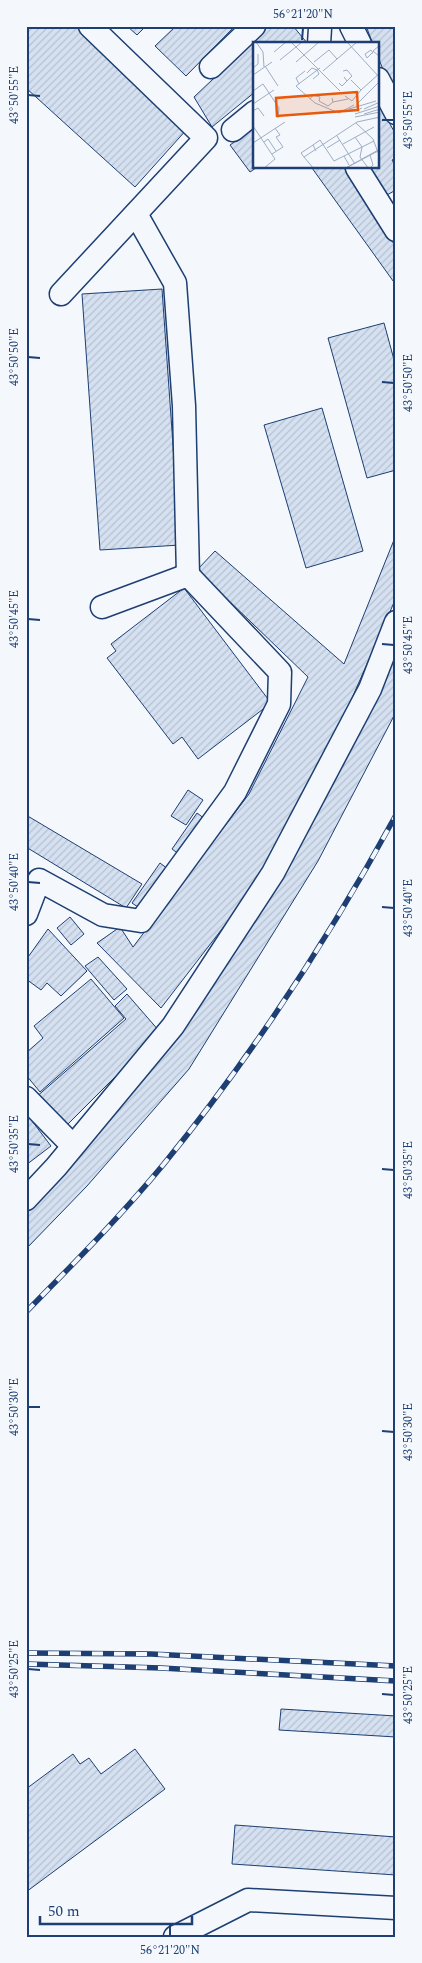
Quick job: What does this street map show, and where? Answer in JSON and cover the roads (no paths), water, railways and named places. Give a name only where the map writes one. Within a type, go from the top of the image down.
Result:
[{"type":"lane","points":[[61,294],[206,138],[90,26]]},
{"type":"lane","points":[[211,67],[254,26]]},
{"type":"lane","points":[[351,26],[359,42]]},
{"type":"lane","points":[[380,83],[396,113]]},
{"type":"lane","points":[[233,130],[253,113]]},
{"type":"lane","points":[[358,169],[394,221]]},
{"type":"lane","points":[[26,914],[40,880],[103,915],[141,921],[236,792],[279,704],[280,672],[188,575],[184,406],[175,283],[136,214]]},
{"type":"lane","points":[[102,607],[188,575]]},
{"type":"lane","points":[[26,1198],[73,1146],[173,1026],[273,873],[370,689],[396,622]]},
{"type":"lane","points":[[26,1098],[73,1146]]},
{"type":"lane","points":[[175,1937],[248,1900],[396,1908]]},
{"type":"railway","points":[[26,1312],[147,1184],[228,1082],[316,951],[396,815]]},
{"type":"railway","points":[[26,1653],[151,1654],[396,1666]]},
{"type":"railway","points":[[26,1664],[161,1668],[396,1681]]}]
